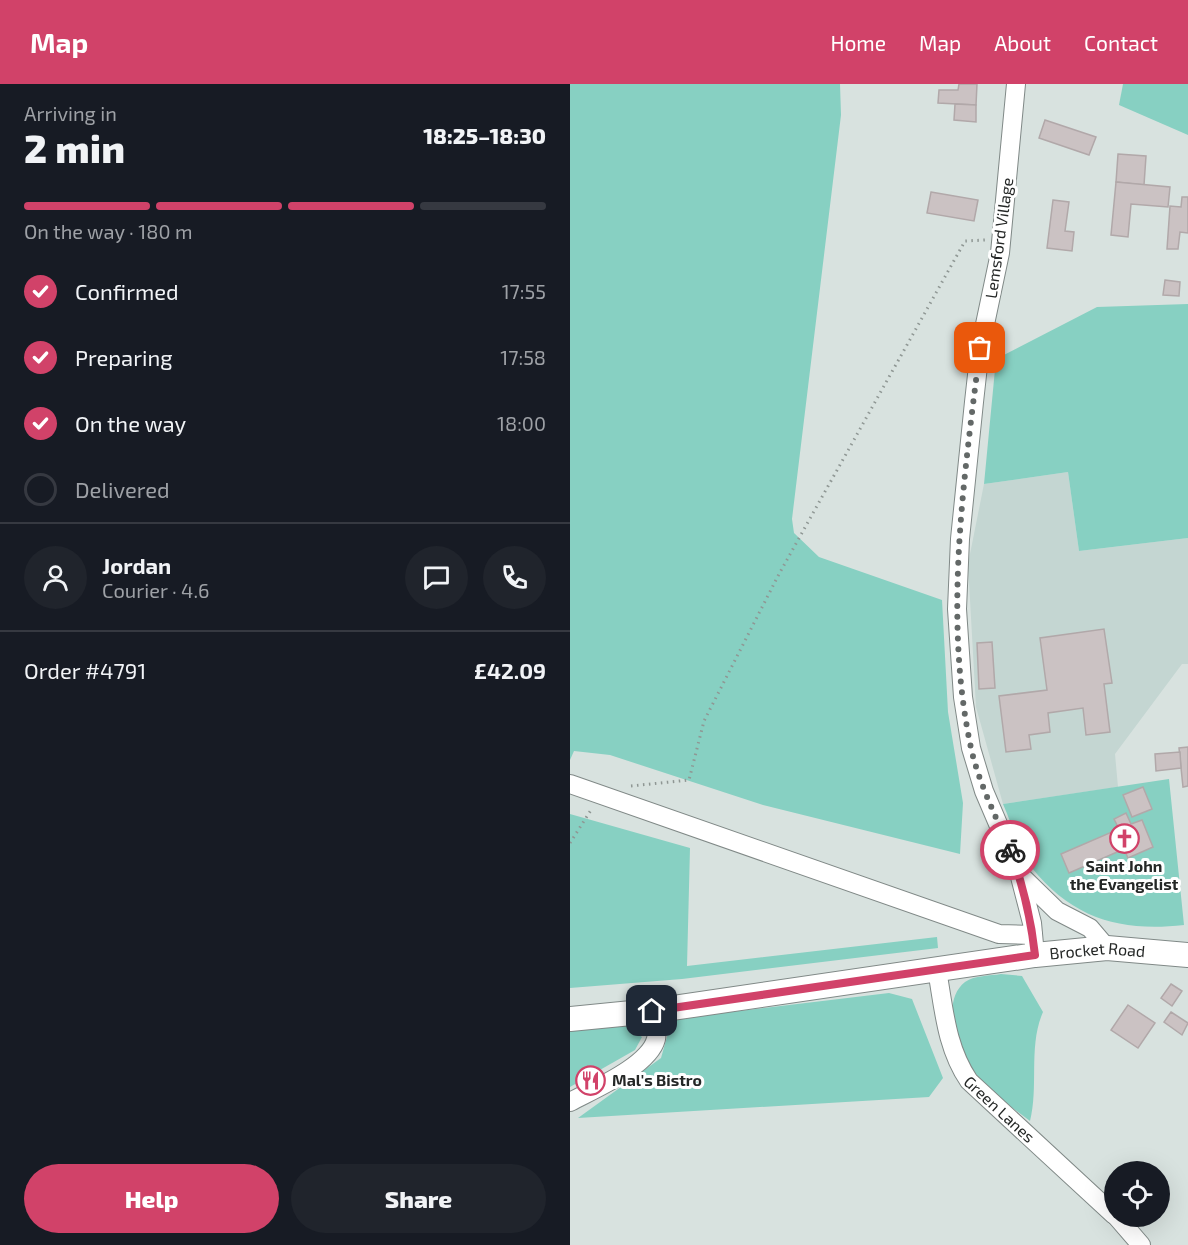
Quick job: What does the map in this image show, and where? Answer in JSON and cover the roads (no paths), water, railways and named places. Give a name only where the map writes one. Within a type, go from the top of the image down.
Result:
[{"type":"main road","name":"Brocket Road","points":[[570,1019],[652,1011],[937,970],[1034,945],[1188,955]]},
{"type":"street","name":"Lemsford Village","points":[[1016,84],[1002,239],[980,348],[960,539],[957,609],[963,697],[971,748],[984,790],[1019,873],[1034,945]]},
{"type":"street","points":[[570,784],[1034,945]]},
{"type":"street","points":[[1019,873],[1058,911],[1090,928],[1107,948]]},
{"type":"street","name":"Green Lanes","points":[[937,970],[948,1040],[959,1066],[969,1081],[1104,1206]]},
{"type":"street","points":[[570,1102],[622,1074],[650,1052],[657,1037],[652,1011]]},
{"type":"street","name":"Green Lanes","points":[[1125,1227],[1141,1245]]},
{"type":"place","name":"Saint John the Evangelist","points":[[1124,838]]},
{"type":"place","name":"Mal's Bistro","points":[[591,1080]]}]
